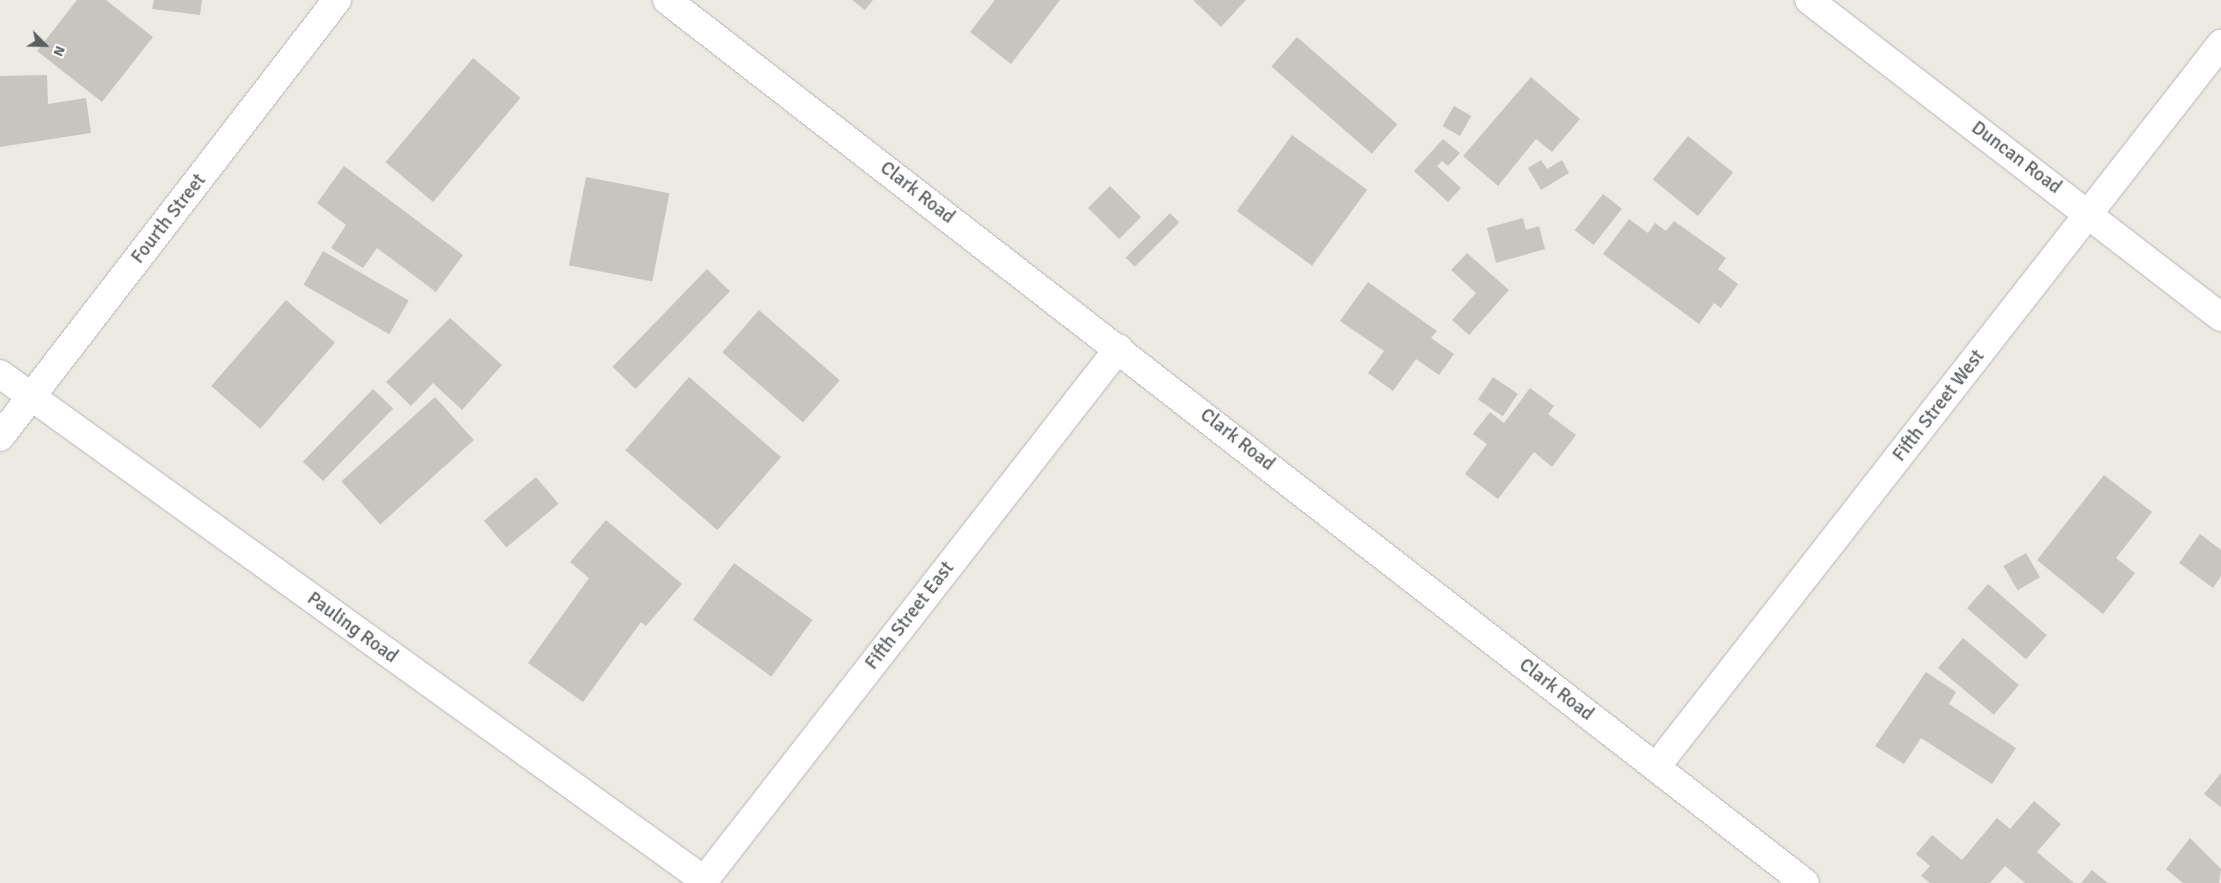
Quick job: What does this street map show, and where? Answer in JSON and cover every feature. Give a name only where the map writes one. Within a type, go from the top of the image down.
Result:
[{"type":"street","name":"Fourth Street","points":[[0,437],[337,0]]},
{"type":"street","name":"Clark Road","points":[[667,0],[1119,348],[1805,883]]},
{"type":"street","name":"Duncan Road","points":[[1809,0],[2221,317]]},
{"type":"street","name":"Fifth Street West","points":[[1656,768],[2221,44]]},
{"type":"street","name":"Fifth Street East","points":[[703,881],[1119,348]]},
{"type":"street","name":"Pauling Road","points":[[0,374],[703,881]]},
{"type":"building","points":[[77,0],[106,0],[153,37],[102,102],[37,51]]},
{"type":"building","points":[[154,0],[202,0],[200,15],[152,9]]},
{"type":"building","points":[[852,0],[873,0],[865,10]]},
{"type":"building","points":[[995,0],[1060,0],[1011,64],[970,32]]},
{"type":"building","points":[[1193,0],[1246,0],[1221,27]]},
{"type":"building","points":[[1297,37],[1397,124],[1372,154],[1271,66]]},
{"type":"building","points":[[473,58],[520,98],[433,202],[386,162]]},
{"type":"building","points":[[47,75],[48,104],[86,98],[91,133],[0,147],[0,76]]},
{"type":"building","points":[[1531,77],[1580,119],[1552,152],[1536,139],[1498,186],[1463,156]]},
{"type":"building","points":[[1454,106],[1471,116],[1460,136],[1442,126]]},
{"type":"building","points":[[1292,135],[1367,190],[1312,266],[1237,211]]},
{"type":"building","points":[[1688,136],[1733,173],[1698,216],[1653,180]]},
{"type":"building","points":[[1443,139],[1460,153],[1448,166],[1442,161],[1437,166],[1461,188],[1448,202],[1414,171]]},
{"type":"building","points":[[1541,160],[1547,169],[1562,160],[1569,173],[1541,190],[1528,168]]},
{"type":"building","points":[[344,166],[463,255],[436,292],[377,248],[363,268],[331,248],[346,225],[317,203]]},
{"type":"building","points":[[586,177],[669,193],[652,282],[569,265]]},
{"type":"building","points":[[1110,186],[1141,217],[1119,239],[1088,208]]},
{"type":"building","points":[[1603,194],[1622,209],[1594,245],[1575,230]]},
{"type":"building","points":[[1170,213],[1179,222],[1135,267],[1125,258]]},
{"type":"building","points":[[1523,218],[1526,230],[1539,226],[1545,249],[1496,263],[1487,228]]},
{"type":"building","points":[[1629,219],[1648,233],[1655,223],[1666,231],[1674,221],[1726,258],[1718,269],[1738,284],[1721,308],[1714,303],[1699,324],[1603,254]]},
{"type":"building","points":[[323,251],[409,300],[389,334],[304,285]]},
{"type":"building","points":[[1467,253],[1509,290],[1469,335],[1452,320],[1476,293],[1451,270]]},
{"type":"building","points":[[707,269],[730,291],[636,389],[613,367]]},
{"type":"building","points":[[1368,282],[1437,331],[1431,338],[1454,354],[1439,375],[1416,359],[1393,391],[1368,373],[1384,351],[1340,321]]},
{"type":"building","points":[[286,300],[335,343],[260,429],[211,386]]},
{"type":"building","points":[[759,310],[840,380],[803,422],[722,352]]},
{"type":"building","points":[[450,318],[502,365],[462,410],[433,383],[411,406],[386,382]]},
{"type":"building","points":[[689,377],[781,457],[717,530],[625,450]]},
{"type":"building","points":[[1493,377],[1518,394],[1503,416],[1478,399]]},
{"type":"building","points":[[1530,388],[1554,406],[1548,414],[1576,435],[1552,467],[1534,452],[1498,499],[1465,474],[1487,444],[1473,434],[1490,412],[1504,423]]},
{"type":"building","points":[[373,389],[393,408],[323,481],[303,462]]},
{"type":"building","points":[[435,397],[474,440],[380,524],[341,481]]},
{"type":"building","points":[[2104,475],[2152,512],[2116,558],[2135,573],[2103,614],[2037,560]]},
{"type":"building","points":[[536,477],[558,504],[506,548],[484,521]]},
{"type":"building","points":[[606,520],[682,584],[646,626],[641,622],[583,702],[528,663],[589,578],[570,562]]},
{"type":"building","points":[[2200,534],[2221,550],[2221,576],[2213,588],[2179,563]]},
{"type":"building","points":[[2026,553],[2040,577],[2017,590],[2003,566]]},
{"type":"building","points":[[734,563],[812,620],[771,677],[693,620]]},
{"type":"building","points":[[1988,584],[2047,635],[2026,659],[1967,608]]},
{"type":"building","points":[[1963,638],[2019,685],[1994,715],[1938,668]]},
{"type":"building","points":[[1926,672],[1956,692],[1949,704],[2016,748],[1992,784],[1921,738],[1904,764],[1875,746]]},
{"type":"building","points":[[2221,773],[2221,807],[2204,794]]},
{"type":"building","points":[[2034,801],[2061,824],[2037,852],[2074,883],[2025,883],[2005,866],[1990,883],[1930,883],[1921,876],[1930,866],[1916,854],[1932,835],[1962,860],[1997,818],[2010,829]]},
{"type":"building","points":[[2190,838],[2221,869],[2219,883],[2183,883],[2166,869]]},
{"type":"building","points":[[2092,870],[2108,883],[2081,883]]}]
